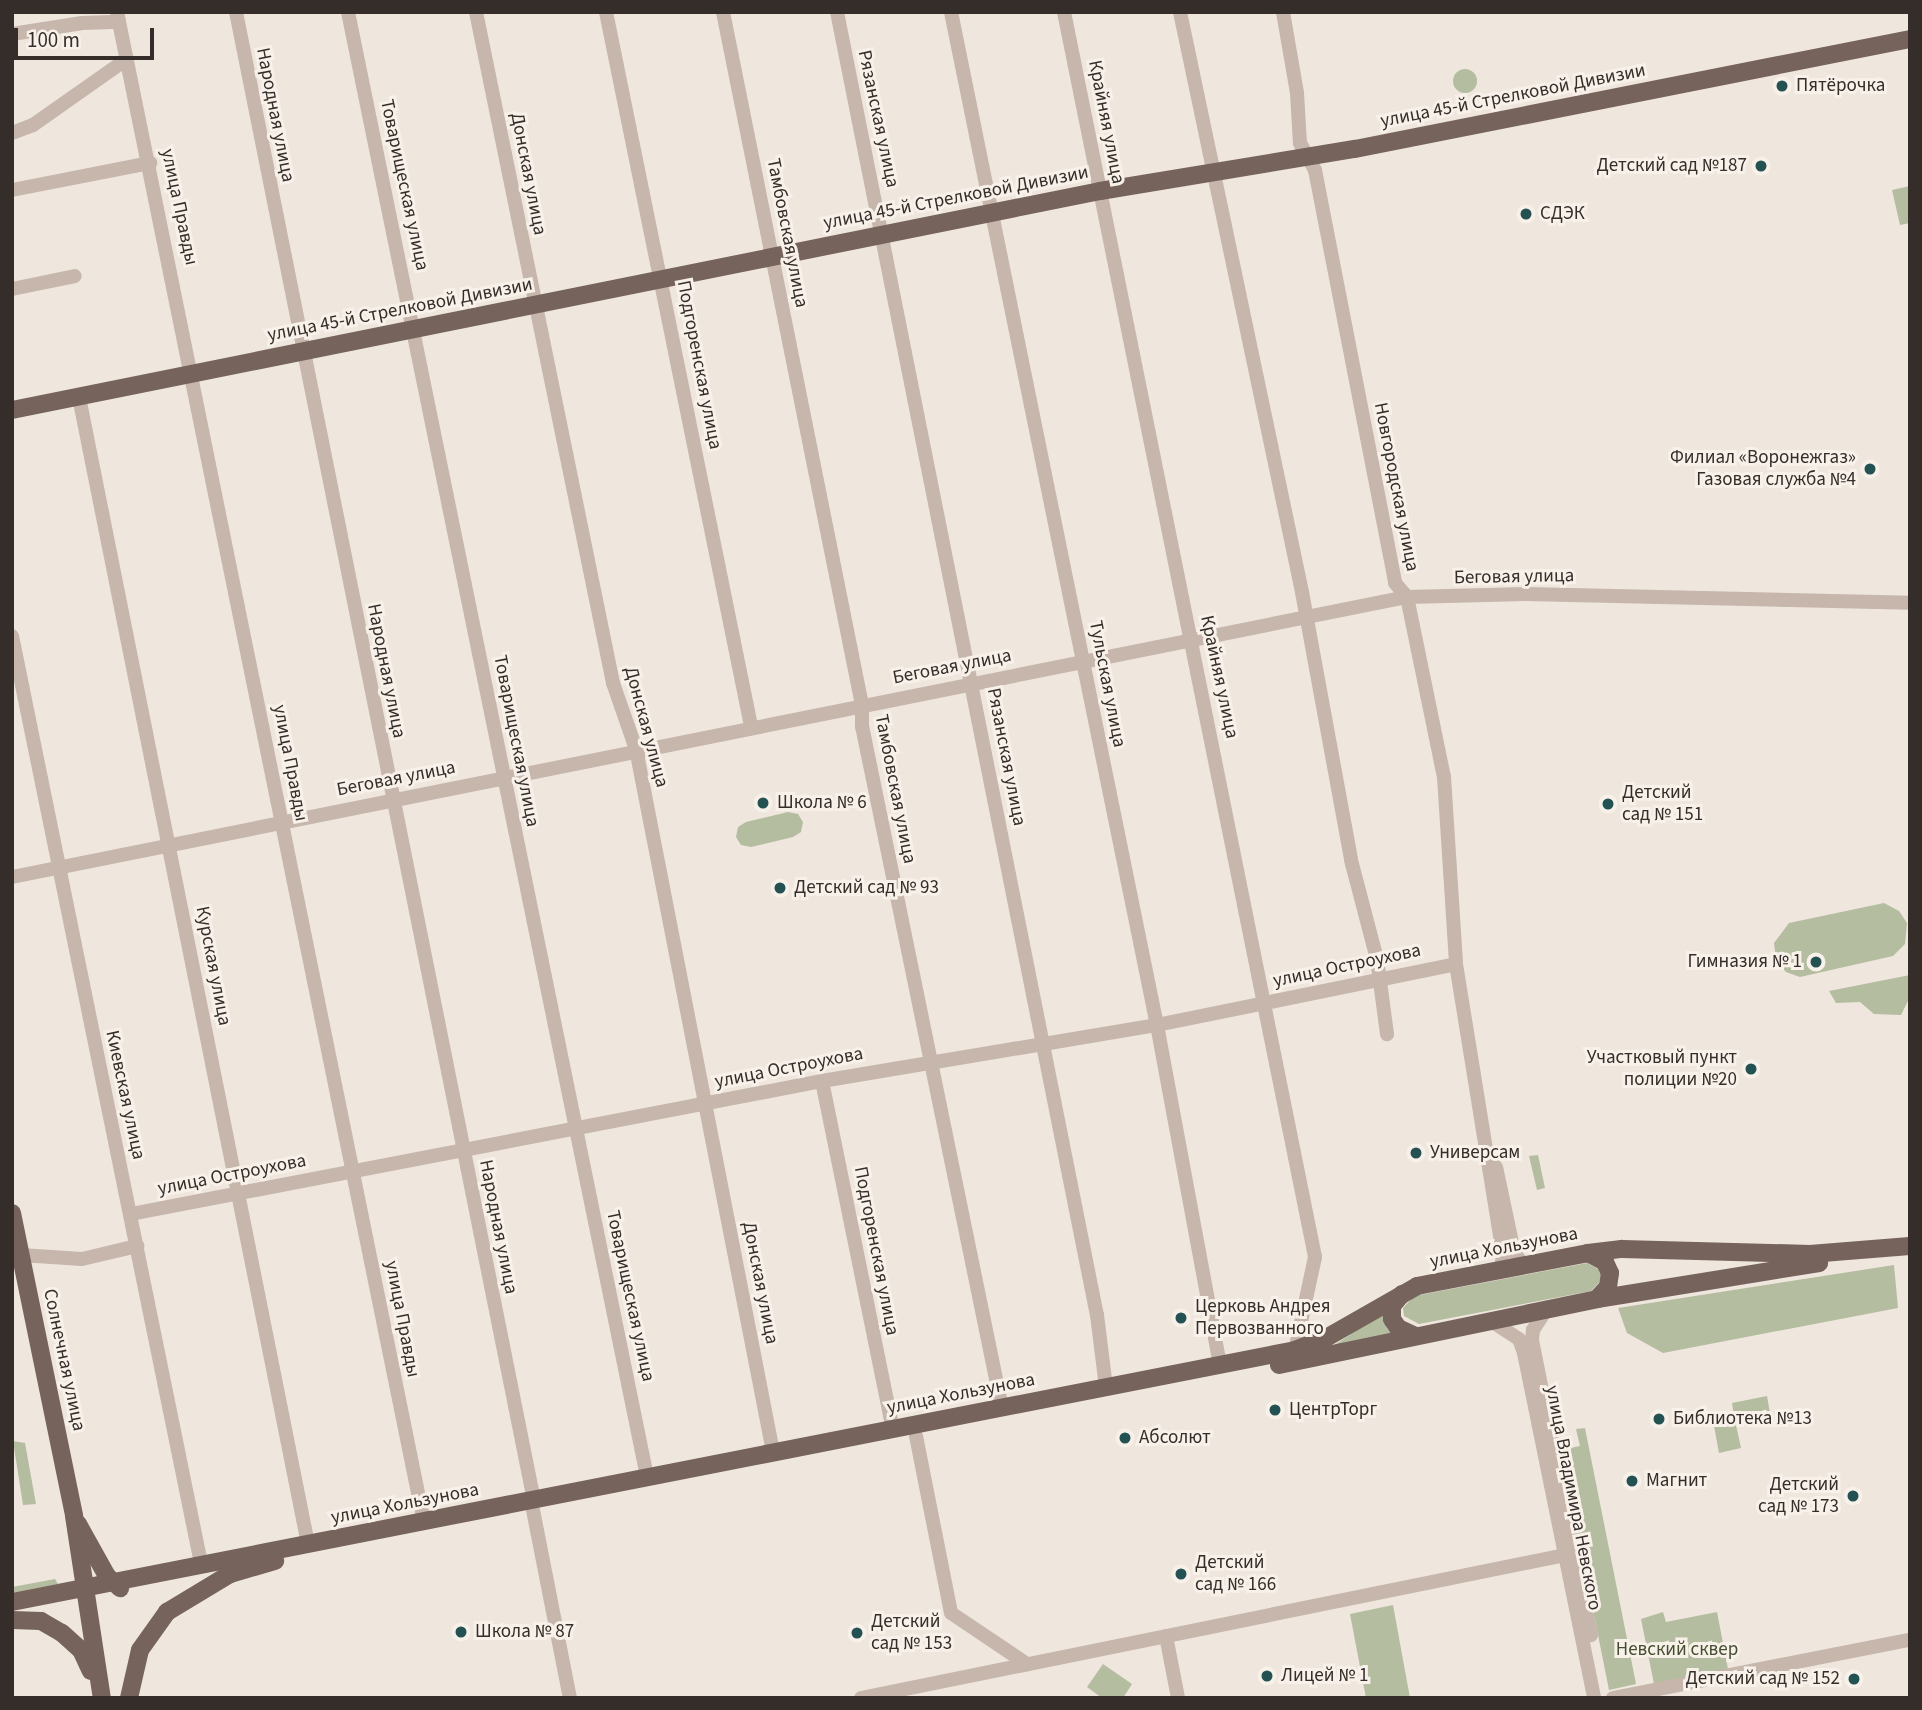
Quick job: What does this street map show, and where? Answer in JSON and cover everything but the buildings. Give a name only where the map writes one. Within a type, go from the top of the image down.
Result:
[{"type":"main road","name":"улица 45-й Стрелковой Дивизии","points":[[12,410],[992,212],[1213,171],[1311,157],[1910,39]]},
{"type":"main road","name":"Солнечная улица","points":[[12,1213],[89,1592],[105,1696]]},
{"type":"main road","name":"улица Хользунова","points":[[12,1612],[118,1586],[275,1561],[774,1458],[893,1429],[1295,1350],[1326,1338],[1417,1286],[1523,1265],[1622,1249],[1810,1254],[1910,1246]]},
{"type":"main road","points":[[1751,1252],[1759,1259],[1753,1273]]},
{"type":"main road","points":[[1587,1253],[1605,1262],[1610,1273],[1608,1287],[1597,1299]]},
{"type":"main road","name":"улица Хользунова","points":[[118,1586],[201,1563],[424,1522],[533,1506],[647,1477],[916,1436],[1597,1299],[1753,1273],[1910,1255]]},
{"type":"main road","points":[[1402,1294],[1392,1306],[1392,1319],[1398,1328],[1415,1336]]},
{"type":"main road","name":"Солнечная улица","points":[[74,1516],[118,1586]]},
{"type":"main road","points":[[129,1698],[140,1650],[167,1612],[230,1574],[275,1561]]},
{"type":"main road","name":"улица Хользунова","points":[[12,1602],[89,1592]]},
{"type":"main road","points":[[12,1620],[41,1621],[62,1633],[81,1650],[105,1696]]},
{"type":"street","name":"Народная улица","points":[[236,12],[464,1150],[570,1698]]},
{"type":"street","name":"Товарищеская улица","points":[[348,12],[647,1477]]},
{"type":"street","name":"Донская улица","points":[[476,12],[613,682],[636,749],[774,1458]]},
{"type":"street","name":"Подгоренская улица","points":[[606,12],[663,278],[751,726]]},
{"type":"street","name":"Тамбовская улица","points":[[723,12],[862,705],[861,721],[1002,1408]]},
{"type":"street","name":"Рязанская улица","points":[[837,12],[1097,1315],[1107,1387]]},
{"type":"street","name":"Тульская улица","points":[[951,12],[1157,1025],[1220,1364]]},
{"type":"street","name":"Крайняя улица","points":[[1064,12],[1315,1257],[1295,1350]]},
{"type":"street","points":[[1180,12],[1306,617],[1387,1034]]},
{"type":"street","name":"Новгородская улица","points":[[1283,12],[1297,93],[1300,143],[1311,157],[1395,583],[1407,597],[1444,777],[1456,964],[1475,1095],[1503,1254],[1501,1270]]},
{"type":"street","points":[[12,34],[118,17]]},
{"type":"street","name":"улица Правды","points":[[118,17],[193,373],[424,1522]]},
{"type":"street","points":[[12,133],[33,125],[127,59]]},
{"type":"street","points":[[12,190],[150,163]]},
{"type":"street","points":[[12,289],[75,276]]},
{"type":"street","name":"Курская улица","points":[[79,397],[307,1544]]},
{"type":"street","name":"Беговая улица","points":[[12,877],[636,749],[1407,597],[1526,594],[1910,603]]},
{"type":"street","name":"Киевская улица","points":[[12,636],[57,868],[131,1214],[201,1563]]},
{"type":"street","name":"улица Остроухова","points":[[131,1214],[822,1081],[1157,1025],[1456,964]]},
{"type":"street","name":"Подгоренская улица","points":[[822,1081],[893,1429]]},
{"type":"street","name":"Новгородская улица","points":[[1475,1095],[1491,1144],[1514,1252],[1523,1265]]},
{"type":"street","points":[[21,1255],[82,1259],[137,1246]]},
{"type":"street","name":"улица Владимира Невского","points":[[1546,1310],[1533,1330],[1532,1340],[1604,1698]]},
{"type":"street","name":"улица Владимира Невского","points":[[1491,1321],[1519,1339],[1524,1353],[1594,1698]]},
{"type":"street","points":[[916,1436],[951,1613],[1027,1664]]},
{"type":"street","points":[[861,1698],[1565,1555]]},
{"type":"street","points":[[1166,1636],[1178,1698]]},
{"type":"street","points":[[1613,1698],[1910,1640]]},
{"type":"green space","points":[[1465,69],[1476,76],[1477,81],[1470,92],[1465,93],[1454,86],[1453,81],[1460,70]]},
{"type":"green space","points":[[1910,186],[1910,223],[1900,225],[1892,190]]},
{"type":"green space","points":[[788,812],[798,814],[803,822],[801,832],[793,837],[751,847],[741,845],[736,837],[738,827],[746,822]]},
{"type":"green space","points":[[1884,903],[1899,911],[1907,923],[1905,944],[1893,956],[1800,977],[1786,972],[1776,960],[1774,943],[1789,923]]},
{"type":"green space","points":[[1910,975],[1910,997],[1901,1015],[1874,1014],[1860,1002],[1836,1003],[1829,991]]},
{"type":"green space","points":[[1538,1155],[1545,1188],[1537,1190],[1529,1156]]},
{"type":"green space","points":[[1587,1263],[1600,1270],[1603,1279],[1591,1291],[1419,1324],[1404,1316],[1403,1308],[1414,1296]]},
{"type":"green space","points":[[1894,1265],[1898,1308],[1663,1353],[1627,1333],[1618,1308]]},
{"type":"green space","points":[[1386,1311],[1387,1328],[1392,1335],[1333,1346]]},
{"type":"green space","points":[[1767,1396],[1771,1419],[1736,1425],[1741,1448],[1719,1453],[1714,1426],[1735,1422],[1732,1403]]},
{"type":"green space","points":[[1585,1428],[1636,1684],[1609,1690],[1561,1450],[1580,1446],[1576,1429]]},
{"type":"green space","points":[[13,1441],[25,1443],[36,1504],[23,1505]]},
{"type":"green space","points":[[55,1579],[58,1584],[12,1593],[12,1587]]},
{"type":"green space","points":[[1393,1605],[1410,1698],[1366,1698],[1350,1614]]},
{"type":"green space","name":"Невский сквер","points":[[1663,1612],[1666,1622],[1717,1612],[1728,1669],[1654,1684],[1641,1619]]},
{"type":"green space","points":[[1103,1664],[1132,1684],[1123,1698],[1102,1698],[1087,1687]]},
{"type":"place","name":"Пятёрочка","points":[[1782,86]]},
{"type":"place","name":"Детский сад №187","points":[[1761,166]]},
{"type":"place","name":"СДЭК","points":[[1526,214]]},
{"type":"place","name":"Филиал «Воронежгаз» Газовая служба №4","points":[[1870,469]]},
{"type":"place","name":"Школа № 6","points":[[763,803]]},
{"type":"place","name":"Детский сад № 151","points":[[1608,804]]},
{"type":"place","name":"Детский сад № 93","points":[[780,888]]},
{"type":"place","name":"Гимназия № 1","points":[[1816,962]]},
{"type":"place","name":"Участковый пункт полиции №20","points":[[1751,1069]]},
{"type":"place","name":"Универсам","points":[[1416,1153]]},
{"type":"place","name":"Церковь Андрея Первозванного","points":[[1181,1318]]},
{"type":"place","name":"ЦентрТорг","points":[[1275,1410]]},
{"type":"place","name":"Библиотека №13","points":[[1659,1419]]},
{"type":"place","name":"Абсолют","points":[[1125,1438]]},
{"type":"place","name":"Магнит","points":[[1632,1481]]},
{"type":"place","name":"Детский сад № 173","points":[[1853,1496]]},
{"type":"place","name":"Детский сад № 166","points":[[1181,1574]]},
{"type":"place","name":"Школа № 87","points":[[461,1632]]},
{"type":"place","name":"Детский сад № 153","points":[[857,1633]]},
{"type":"place","name":"Лицей № 1","points":[[1267,1676]]},
{"type":"place","name":"Детский сад № 152","points":[[1854,1679]]}]
